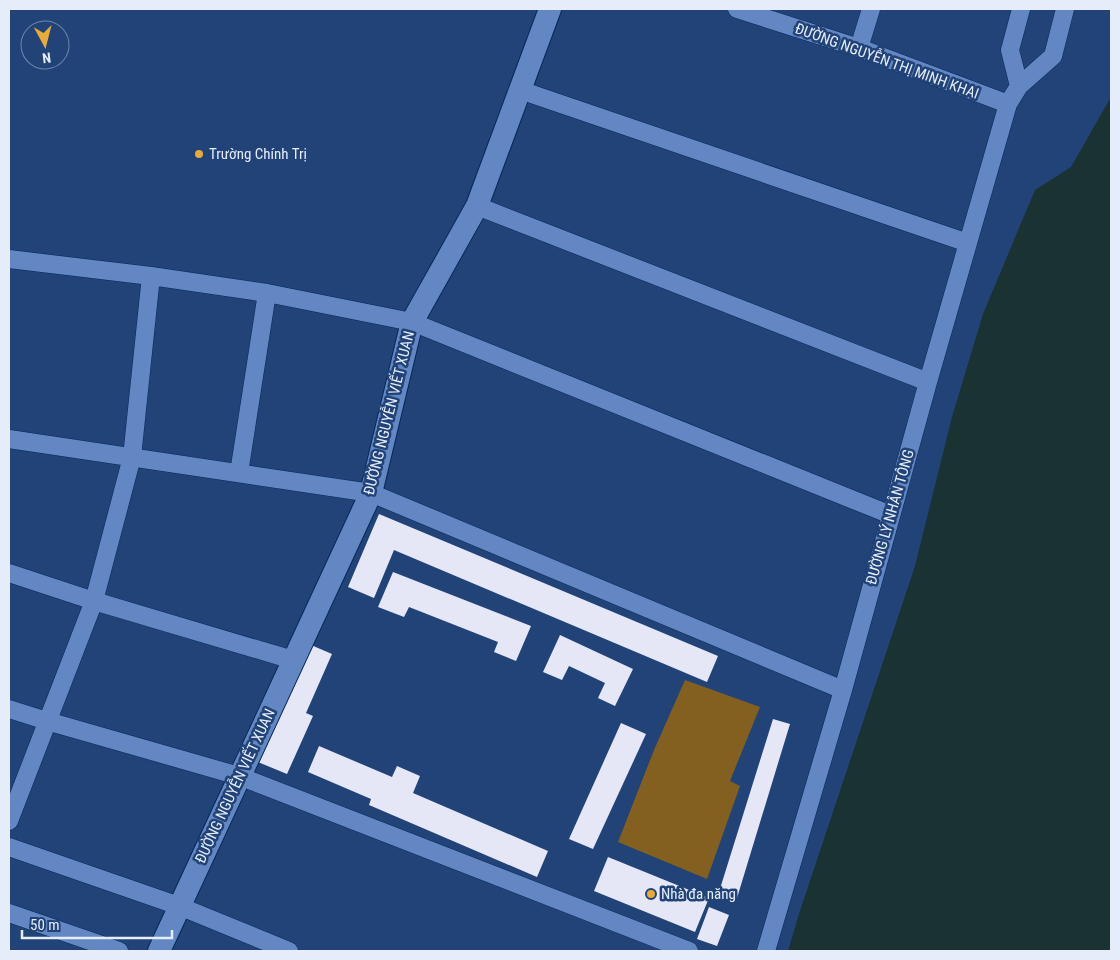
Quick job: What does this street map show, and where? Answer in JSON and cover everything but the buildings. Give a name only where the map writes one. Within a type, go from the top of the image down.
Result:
[{"type":"street","name":"ĐƯỜNG NGUYỄN VIẾT XUAN","points":[[159,951],[371,493],[412,322],[477,206],[550,9]]},
{"type":"street","name":"ĐƯỜNG NGUYỄN THỊ MINH KHAI","points":[[737,9],[860,48],[1008,104]]},
{"type":"street","points":[[860,48],[871,9]]},
{"type":"street","points":[[1019,86],[1010,50],[1021,9]]},
{"type":"street","name":"ĐƯỜNG LÝ NHÂN TÔNG","points":[[766,951],[1008,104],[1019,86],[1053,56],[1065,9]]},
{"type":"street","points":[[520,90],[968,243]]},
{"type":"street","points":[[477,206],[928,382]]},
{"type":"street","points":[[9,259],[151,276],[268,293],[412,322],[891,515]]},
{"type":"street","points":[[9,821],[94,601],[132,457],[151,276]]},
{"type":"street","points":[[239,473],[268,293]]},
{"type":"street","points":[[9,439],[371,493],[842,690]]},
{"type":"street","points":[[9,573],[94,601],[293,660]]},
{"type":"street","points":[[9,709],[239,776],[689,951]]},
{"type":"street","points":[[9,847],[179,906],[289,951]]},
{"type":"street","points":[[9,913],[119,951]]},
{"type":"shaded area","points":[[1111,97],[1111,951],[788,951],[915,566],[952,417],[983,314],[1035,190],[1071,167]]},
{"type":"shaded area","points":[[685,680],[760,707],[730,781],[740,786],[707,879],[618,842],[654,750]]},
{"type":"place","name":"Trường Chính Trị","points":[[199,154]]},
{"type":"place","name":"Nhà đa năng","points":[[651,894]]}]
